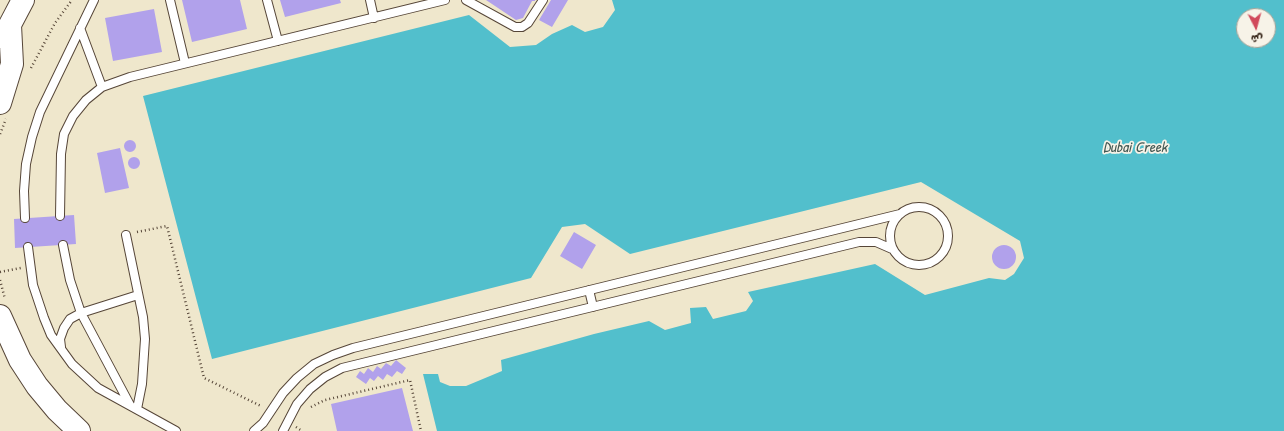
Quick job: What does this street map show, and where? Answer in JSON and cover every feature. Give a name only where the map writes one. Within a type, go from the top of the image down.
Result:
[{"type":"main road","points":[[0,44],[22,0]]},
{"type":"main road","points":[[4,109],[12,64],[10,25]]},
{"type":"main road","points":[[0,316],[20,360],[37,386],[57,410],[79,431]]},
{"type":"lane","points":[[25,218],[25,184],[32,138],[40,112],[95,0]]},
{"type":"lane","points":[[170,0],[186,63]]},
{"type":"lane","points":[[267,0],[278,41]]},
{"type":"lane","points":[[370,0],[374,18]]},
{"type":"lane","points":[[60,216],[61,154],[64,134],[73,116],[86,100],[102,87],[116,81],[186,63],[445,0]]},
{"type":"lane","points":[[466,0],[515,27],[522,27],[528,23],[543,0]]},
{"type":"lane","points":[[80,28],[102,87]]},
{"type":"lane","points":[[918,207],[927,208],[936,213],[943,220],[947,228],[948,238],[946,247],[940,256],[933,262],[924,265],[914,265],[897,257],[892,249],[889,240],[890,230],[894,221],[900,214],[908,209],[918,207]]},
{"type":"lane","points":[[254,431],[272,411],[283,393],[297,378],[314,364],[333,355],[354,348],[900,214]]},
{"type":"lane","points":[[126,235],[145,339],[145,362],[133,407]]},
{"type":"lane","points":[[284,431],[297,404],[310,389],[325,377],[342,368],[859,242],[876,242],[892,249]]},
{"type":"lane","points":[[63,245],[70,280],[81,313],[133,407]]},
{"type":"lane","points":[[28,247],[29,267],[37,302],[44,318],[62,349],[84,376],[98,388],[176,431]]},
{"type":"lane","points":[[589,290],[594,306]]},
{"type":"lane","points":[[62,349],[60,339],[64,328],[70,319],[81,313],[138,295]]},
{"type":"path","points":[[30,69],[55,22],[72,0]]},
{"type":"path","points":[[0,134],[4,109]]},
{"type":"path","points":[[126,235],[167,226],[204,378],[272,411]]},
{"type":"path","points":[[0,272],[29,267]]},
{"type":"path","points":[[308,411],[312,405],[325,400],[410,380],[421,431]]},
{"type":"path","points":[[296,426],[300,421]]},
{"type":"water","name":"Dubai Creek","points":[[612,0],[1284,0],[1284,431],[437,431],[423,374],[438,374],[440,382],[450,386],[466,386],[502,371],[501,360],[594,334],[649,321],[665,330],[691,323],[690,308],[706,307],[713,319],[746,311],[753,301],[748,292],[875,264],[925,295],[989,278],[1005,280],[1014,274],[1024,258],[1020,241],[921,182],[630,254],[585,224],[562,227],[531,278],[212,359],[143,96],[469,15],[510,47],[536,45],[552,34],[572,25],[585,32],[603,27],[615,10]]},
{"type":"building","points":[[182,0],[240,0],[247,29],[192,42]]},
{"type":"building","points":[[280,0],[340,0],[341,3],[285,17]]},
{"type":"building","points":[[486,0],[535,1],[532,1],[523,18],[516,20]]},
{"type":"building","points":[[551,0],[568,0],[552,27],[539,20]]},
{"type":"building","points":[[154,9],[162,52],[113,61],[105,18]]},
{"type":"building","points":[[132,140],[135,141],[135,151],[128,152],[125,151],[124,144],[125,141]]},
{"type":"building","points":[[120,148],[129,188],[105,193],[97,153]]},
{"type":"building","points":[[134,157],[138,159],[140,163],[138,167],[134,169],[130,167],[128,163],[130,159]]},
{"type":"building","points":[[74,215],[76,244],[15,248],[14,219]]},
{"type":"building","points":[[574,232],[596,245],[582,269],[560,256]]},
{"type":"building","points":[[1004,245],[1013,248],[1016,257],[1013,266],[1004,269],[995,266],[992,257],[995,248]]},
{"type":"building","points":[[396,360],[406,368],[402,374],[397,371],[392,377],[387,374],[383,380],[378,376],[374,381],[370,378],[366,384],[356,377],[360,371],[364,374],[368,368],[373,372],[377,366],[381,369],[386,363],[391,366]]},
{"type":"building","points":[[402,388],[413,431],[337,431],[331,404]]}]
